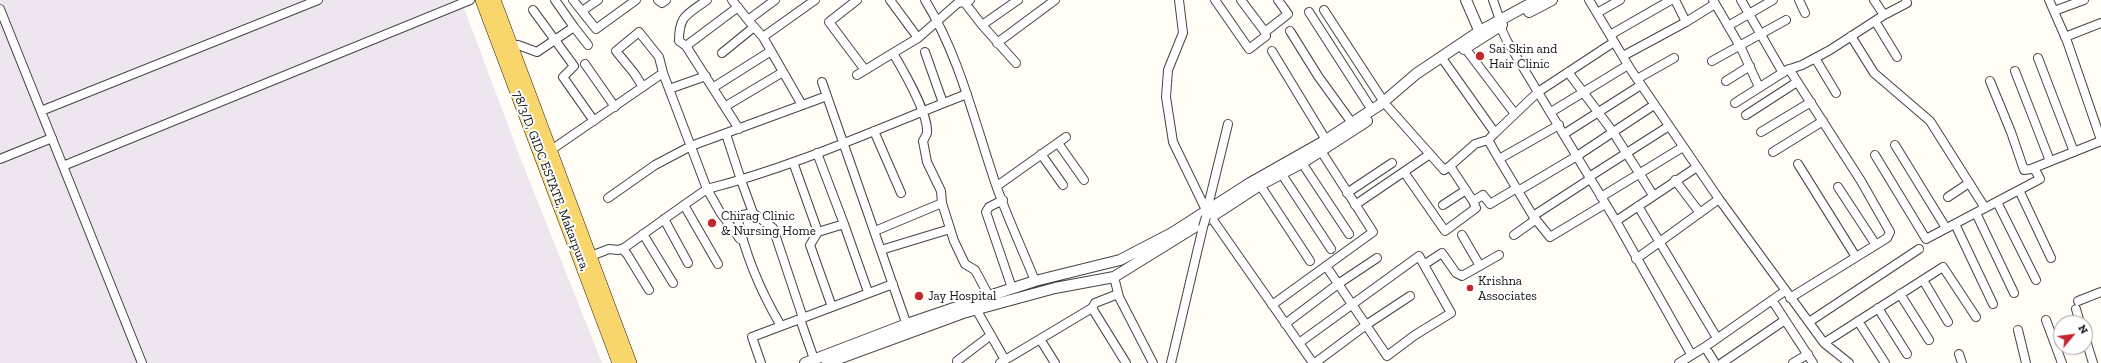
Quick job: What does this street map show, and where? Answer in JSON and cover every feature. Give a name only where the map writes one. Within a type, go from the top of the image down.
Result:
[{"type":"main road","name":"78/3/D, GIDC ESTATE, Makarpura,","points":[[482,0],[619,363]]},
{"type":"main road","name":"78/3/D, GIDC ESTATE, Makarpura,","points":[[494,0],[630,363]]},
{"type":"street","points":[[41,111],[318,0]]},
{"type":"street","points":[[63,166],[470,0]]},
{"type":"street","points":[[555,0],[588,45]]},
{"type":"street","points":[[573,0],[596,29],[636,0]]},
{"type":"street","points":[[582,11],[598,0]]},
{"type":"street","points":[[658,0],[662,3],[666,0]]},
{"type":"street","points":[[707,0],[682,19],[679,28],[679,41],[686,46],[714,87],[739,129]]},
{"type":"street","points":[[732,0],[763,37],[802,105]]},
{"type":"street","points":[[748,20],[775,0]]},
{"type":"street","points":[[763,37],[815,0]]},
{"type":"street","points":[[858,0],[829,22],[865,70]]},
{"type":"street","points":[[890,0],[918,38]]},
{"type":"street","points":[[925,0],[938,21],[967,94],[997,186],[1035,281]]},
{"type":"street","points":[[982,25],[1018,0]]},
{"type":"street","points":[[997,43],[1055,0]]},
{"type":"street","points":[[1179,0],[1183,33],[1168,70],[1166,97],[1173,142],[1208,215],[1314,363],[1366,325],[1410,296]]},
{"type":"street","points":[[1214,0],[1249,49],[1266,36],[1265,32],[1241,0]]},
{"type":"street","points":[[1265,32],[1288,14],[1278,0]]},
{"type":"street","points":[[1466,0],[1470,5],[1482,34]]},
{"type":"street","points":[[1493,0],[1500,23],[1538,92],[1616,221],[1686,360],[1772,300],[1788,294],[1856,257],[1890,235],[1889,228],[1811,102],[1798,82],[1786,71],[1760,35],[1741,0]]},
{"type":"street","points":[[726,134],[740,180],[754,212],[773,228],[802,318],[809,361],[908,328],[976,309],[1055,288],[1114,277],[1208,215],[1250,183],[1326,140],[1372,110],[1386,104],[1416,74],[1537,0]]},
{"type":"street","points":[[1500,23],[1552,0]]},
{"type":"street","points":[[1589,0],[1654,105],[1719,199],[1824,343],[1849,363]]},
{"type":"street","points":[[1597,13],[1620,0]]},
{"type":"street","points":[[1324,10],[1386,104],[1444,170],[1475,144],[1488,140],[1538,92],[1568,72],[1612,38],[1671,0]]},
{"type":"street","points":[[1675,0],[1686,22]]},
{"type":"street","points":[[1728,26],[1773,0]]},
{"type":"street","points":[[1799,0],[1805,13]]},
{"type":"street","points":[[1874,0],[1884,15]]},
{"type":"street","points":[[1735,103],[1786,71],[1815,58],[1884,15],[1907,3],[1906,0]]},
{"type":"street","points":[[1990,81],[2011,132],[2024,170],[2034,168],[2101,140],[2065,37],[2049,0]]},
{"type":"street","points":[[2054,12],[2084,0]]},
{"type":"street","points":[[857,75],[918,38],[959,2],[967,2],[982,25],[1016,63]]},
{"type":"street","points":[[1623,56],[1686,22],[1714,2],[1740,46],[1759,87]]},
{"type":"street","points":[[686,46],[738,7]]},
{"type":"street","points":[[0,9],[142,363]]},
{"type":"street","points":[[533,10],[574,66],[563,77],[594,121]]},
{"type":"street","points":[[1309,12],[1372,110]]},
{"type":"street","points":[[1712,61],[1786,20]]},
{"type":"street","points":[[1875,21],[1897,57]]},
{"type":"street","points":[[2065,37],[2101,23]]},
{"type":"street","points":[[511,45],[518,45],[537,52],[574,27]]},
{"type":"street","points":[[722,53],[754,27]]},
{"type":"street","points":[[1290,31],[1318,76],[1352,123]]},
{"type":"street","points":[[643,87],[634,72],[616,51],[639,32],[659,57],[663,73],[707,189],[720,212],[745,246]]},
{"type":"street","points":[[826,363],[989,296],[1035,281],[1115,262],[1208,215],[1281,173],[1302,163],[1321,151],[1416,81],[1465,48],[1482,34]]},
{"type":"street","points":[[1851,36],[1874,73],[1930,121],[1985,208]]},
{"type":"street","points":[[1465,48],[1515,114]]},
{"type":"street","points":[[714,87],[771,51]]},
{"type":"street","points":[[1272,51],[1326,140]]},
{"type":"street","points":[[925,52],[943,103]]},
{"type":"street","points":[[893,53],[910,81],[922,112],[927,133],[923,141],[927,162],[941,191],[942,203],[950,229],[965,264],[975,270],[989,296]]},
{"type":"street","points":[[1564,134],[1599,112],[1674,58]]},
{"type":"street","points":[[1815,58],[1836,93]]},
{"type":"street","points":[[2038,58],[2074,152]]},
{"type":"street","points":[[1444,62],[1495,133]]},
{"type":"street","points":[[585,64],[615,107]]},
{"type":"street","points":[[1551,112],[1628,65]]},
{"type":"street","points":[[1726,81],[1750,66]]},
{"type":"street","points":[[2015,71],[2050,161]]},
{"type":"street","points":[[726,106],[783,72]]},
{"type":"street","points":[[1568,72],[1613,132],[1638,174],[1653,195]]},
{"type":"street","points":[[551,150],[663,73]]},
{"type":"street","points":[[669,89],[706,76]]},
{"type":"street","points":[[822,82],[908,328]]},
{"type":"street","points":[[1746,115],[1798,82]]},
{"type":"street","points":[[591,256],[609,249],[622,249],[707,189],[740,180],[793,162],[967,94]]},
{"type":"street","points":[[608,198],[655,164],[691,146],[827,96]]},
{"type":"street","points":[[1761,132],[1811,102]]},
{"type":"street","points":[[1473,201],[1483,195],[1490,204],[1577,156],[1654,105]]},
{"type":"street","points":[[1773,152],[1823,121]]},
{"type":"street","points":[[1170,363],[1203,226],[1208,215],[1228,124]]},
{"type":"street","points":[[1499,159],[1559,125]]},
{"type":"street","points":[[1514,235],[1534,218],[1590,178],[1669,126]]},
{"type":"street","points":[[874,131],[901,193]]},
{"type":"street","points":[[997,186],[1066,137]]},
{"type":"street","points":[[0,159],[52,138]]},
{"type":"street","points":[[1488,140],[1534,218],[1550,237],[1603,201],[1638,174],[1683,146]]},
{"type":"street","points":[[1058,143],[1084,180]]},
{"type":"street","points":[[1895,145],[1946,228]]},
{"type":"street","points":[[1272,305],[1373,232],[1321,151]]},
{"type":"street","points":[[817,153],[868,292]]},
{"type":"street","points":[[1041,154],[1063,185]]},
{"type":"street","points":[[1355,205],[1430,154]]},
{"type":"street","points":[[1875,155],[1926,239],[2040,179],[2034,168]]},
{"type":"street","points":[[793,162],[818,232]]},
{"type":"street","points":[[1302,163],[1349,234]]},
{"type":"street","points":[[1347,193],[1392,163]]},
{"type":"street","points":[[1798,164],[1856,257]]},
{"type":"street","points":[[1404,172],[1445,231],[1476,208],[1450,166]]},
{"type":"street","points":[[1616,221],[1675,180],[1697,167]]},
{"type":"street","points":[[1281,173],[1331,249]]},
{"type":"street","points":[[1675,180],[1700,213]]},
{"type":"street","points":[[1948,197],[1969,183]]},
{"type":"street","points":[[1260,185],[1310,261]]},
{"type":"street","points":[[1838,187],[1876,245]]},
{"type":"street","points":[[1443,205],[1466,190]]},
{"type":"street","points":[[2019,190],[2051,258]]},
{"type":"street","points":[[1636,259],[1719,199]]},
{"type":"street","points":[[1003,200],[989,207],[986,212],[1012,288]]},
{"type":"street","points":[[1997,202],[2036,280]]},
{"type":"street","points":[[875,231],[942,203]]},
{"type":"street","points":[[684,205],[718,264]]},
{"type":"street","points":[[1638,206],[1717,338]]},
{"type":"street","points":[[754,212],[736,216],[761,290],[781,326]]},
{"type":"street","points":[[1976,213],[2014,293]]},
{"type":"street","points":[[664,219],[688,263]]},
{"type":"street","points":[[832,307],[810,245],[818,232],[844,224]]},
{"type":"street","points":[[1955,224],[1993,304]]},
{"type":"street","points":[[881,250],[950,229]]},
{"type":"street","points":[[643,234],[673,283]]},
{"type":"street","points":[[1462,236],[1480,266]]},
{"type":"street","points":[[622,249],[631,259],[649,290]]},
{"type":"street","points":[[1809,322],[1918,249]]},
{"type":"street","points":[[1425,264],[1442,253],[1458,275],[1464,275],[1499,255]]},
{"type":"street","points":[[1299,343],[1352,304],[1417,256],[1420,257],[1425,264],[1451,313],[1415,335],[1387,356],[1352,304],[1326,266]]},
{"type":"street","points":[[1285,324],[1338,284],[1377,258]]},
{"type":"street","points":[[1824,343],[1943,267],[1976,317]]},
{"type":"street","points":[[1114,277],[1118,294],[1152,362]]},
{"type":"street","points":[[1923,280],[1948,322]]},
{"type":"street","points":[[761,363],[752,337],[868,292],[893,284]]},
{"type":"street","points":[[2079,315],[2077,305],[2101,292]]},
{"type":"street","points":[[976,309],[991,335],[1002,362],[1092,308],[1095,303],[1118,294]]},
{"type":"street","points":[[1900,294],[1929,340]]},
{"type":"street","points":[[1772,300],[1813,363]]},
{"type":"street","points":[[1092,308],[1126,363]]},
{"type":"street","points":[[1878,308],[1908,354]]},
{"type":"street","points":[[1722,363],[1785,320]]},
{"type":"street","points":[[2046,320],[2062,363]]},
{"type":"street","points":[[1858,321],[1885,363]]},
{"type":"street","points":[[2018,330],[2026,363]]},
{"type":"street","points":[[957,361],[991,335]]},
{"type":"street","points":[[1040,339],[1055,363]]},
{"type":"street","points":[[1706,347],[1715,363]]},
{"type":"street","points":[[1793,363],[1808,354]]},
{"type":"street","points":[[1959,354],[1962,363]]},
{"type":"shaded area","points":[[0,0],[461,0],[520,157],[602,363],[0,363]]},
{"type":"place","name":"Sai Skin and Hair Clinic","points":[[1480,56]]},
{"type":"place","name":"Chirag Clinic & Nursing Home","points":[[712,223]]},
{"type":"place","name":"Krishna Associates","points":[[1470,288]]},
{"type":"place","name":"Jay Hospital","points":[[919,296]]}]
